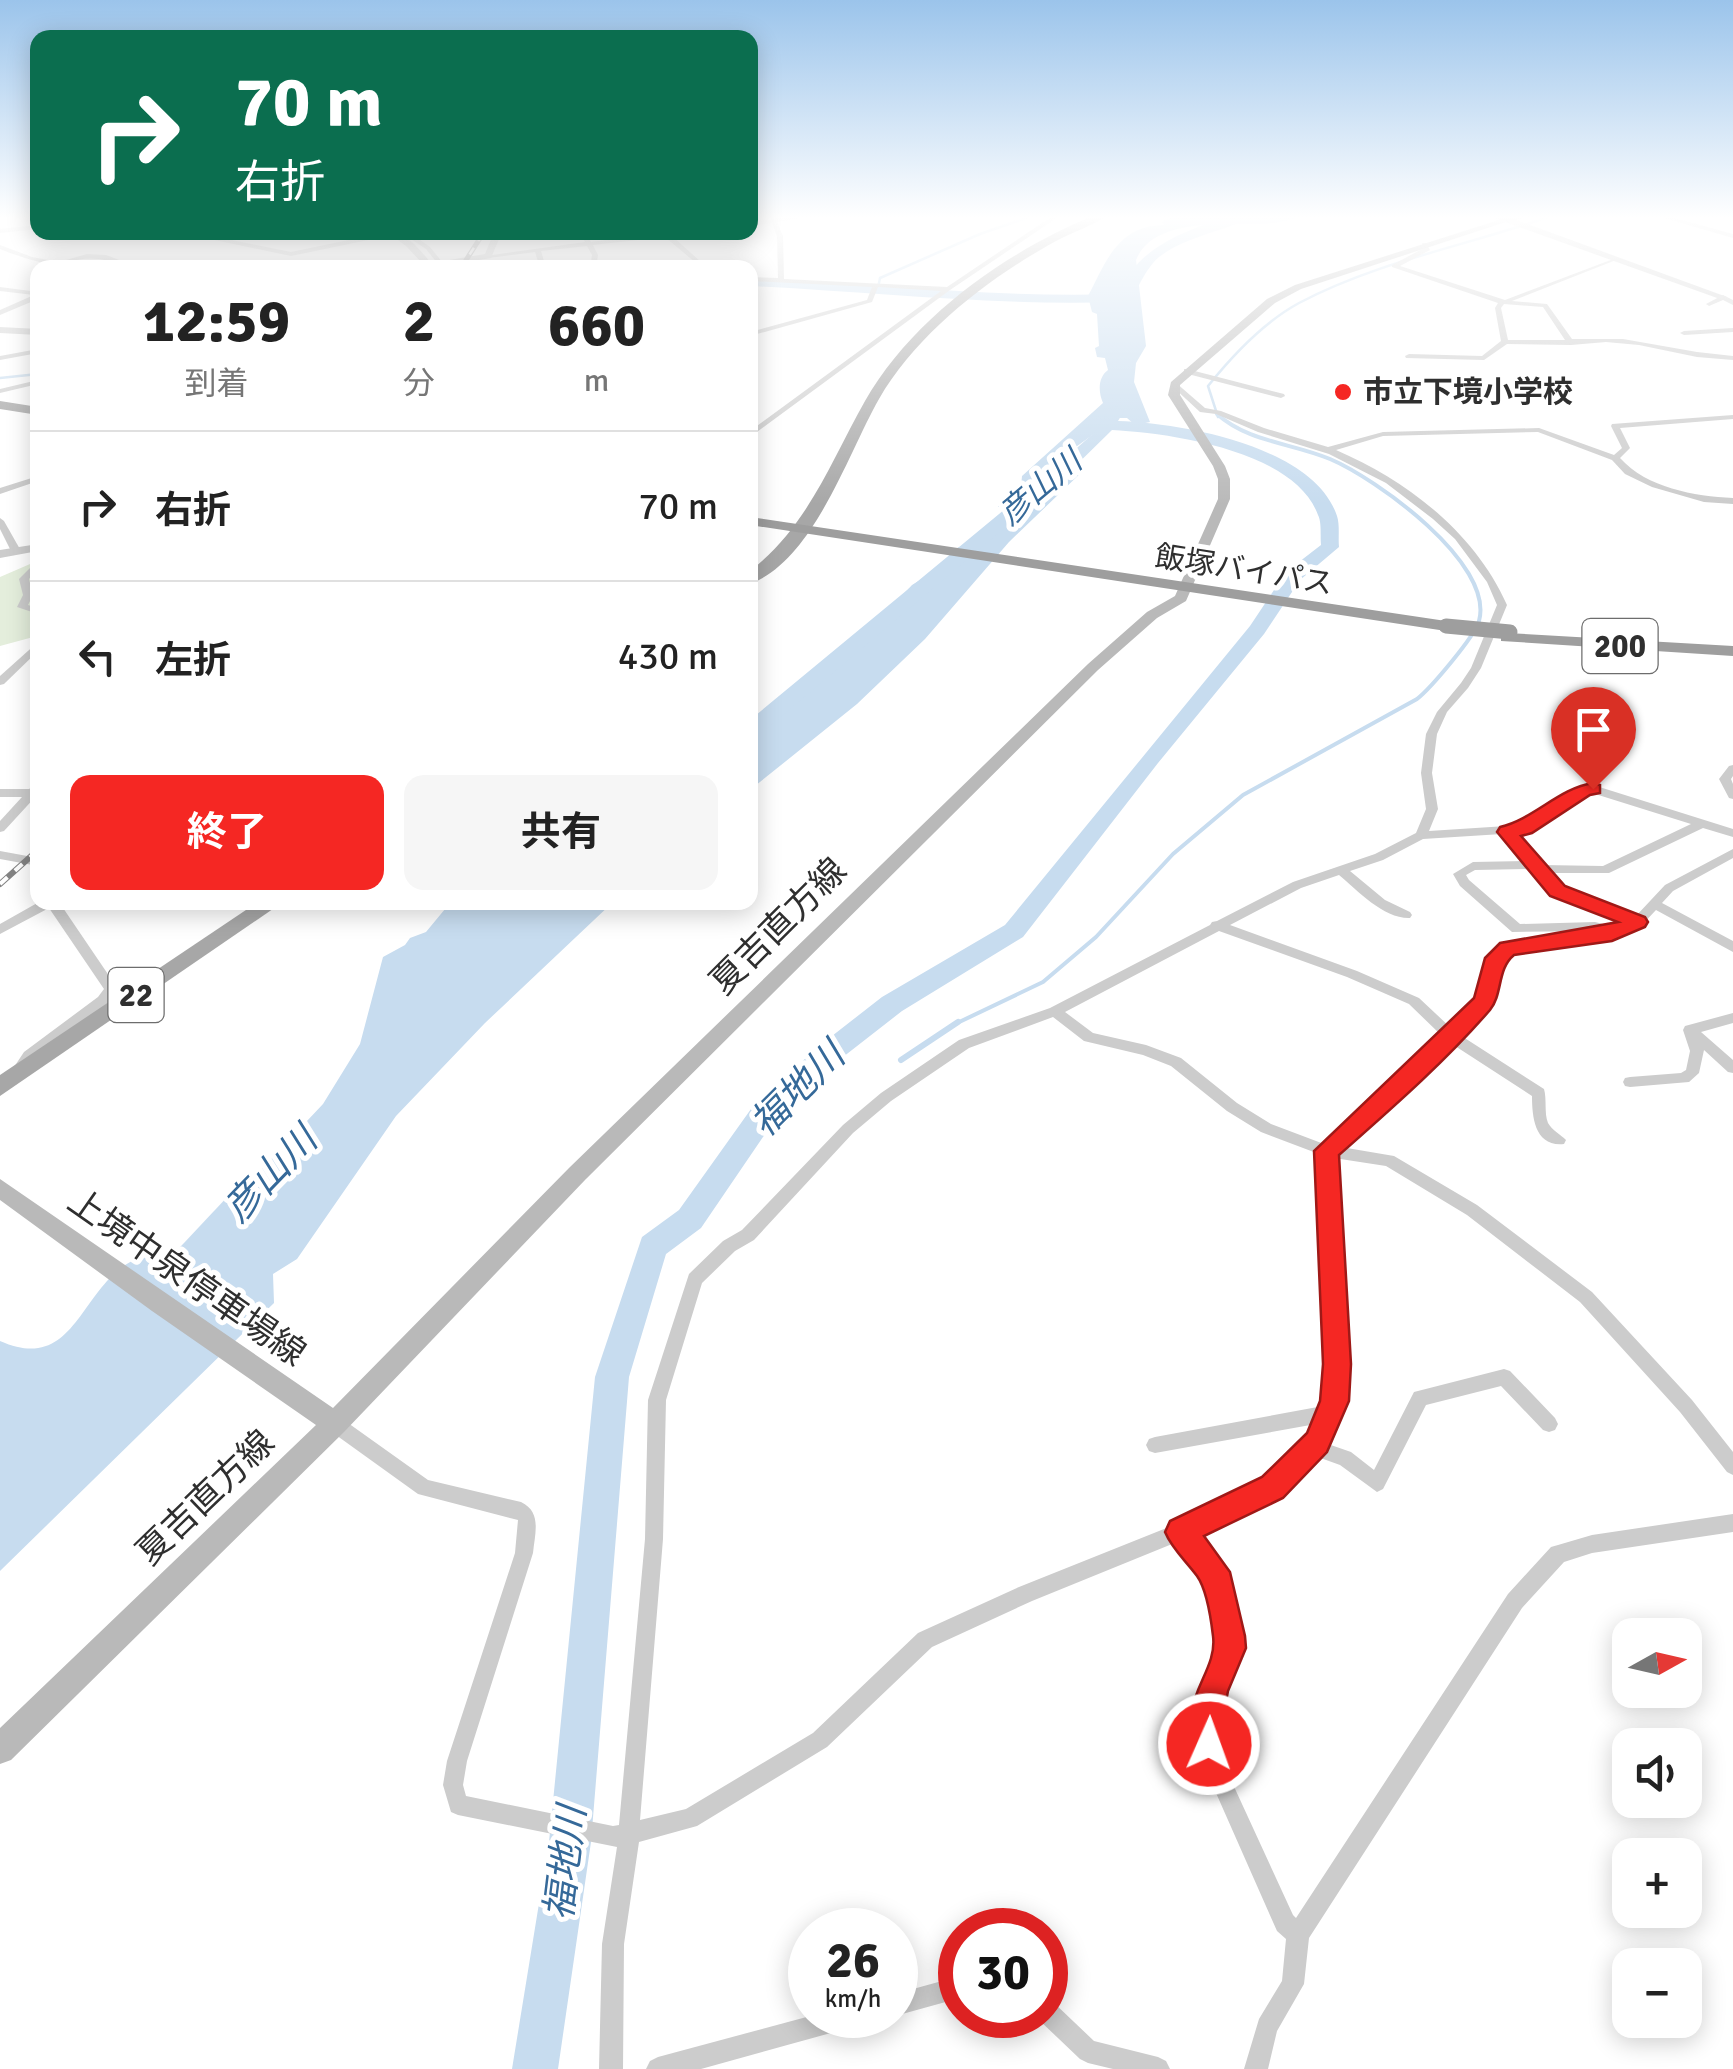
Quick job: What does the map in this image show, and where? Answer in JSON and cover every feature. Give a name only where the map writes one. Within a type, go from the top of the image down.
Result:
[{"type":"highway","points":[[0,401],[30,407]]},
{"type":"highway","name":"200","points":[[758,524],[1306,612],[1508,635],[1733,648]]},
{"type":"main road","points":[[758,573],[809,533],[872,399],[907,351],[956,312]]},
{"type":"main road","points":[[1184,593],[1224,499],[1224,478],[1174,395],[1175,384],[1258,312]]},
{"type":"main road","name":"夏吉直方線","points":[[0,1750],[577,1174],[1093,667],[1152,615],[1184,593]]},
{"type":"main road","name":"22","points":[[7,1082],[260,910]]},
{"type":"main road","name":"上境中泉停車場線","points":[[0,1188],[330,1420]]},
{"type":"street","points":[[758,332],[829,312]]},
{"type":"street","points":[[758,429],[916,312]]},
{"type":"street","points":[[1499,312],[1505,342]]},
{"type":"street","points":[[1549,312],[1570,343]]},
{"type":"street","points":[[0,330],[30,332]]},
{"type":"street","points":[[1684,334],[1733,330]]},
{"type":"street","points":[[1409,356],[1484,358],[1505,342],[1534,346],[1638,342],[1698,358],[1733,358]]},
{"type":"street","points":[[0,358],[30,352]]},
{"type":"street","points":[[1188,371],[1281,396]]},
{"type":"street","points":[[0,390],[30,384]]},
{"type":"street","points":[[1175,384],[1203,410],[1217,410],[1258,430],[1327,450],[1359,464],[1402,492],[1462,541],[1489,574],[1502,606],[1471,678],[1440,714],[1433,730],[1424,785],[1432,809],[1421,835]]},
{"type":"street","points":[[0,401],[30,393]]},
{"type":"street","points":[[1615,458],[1626,448],[1615,426],[1733,416]]},
{"type":"street","points":[[1327,450],[1383,434],[1539,430],[1615,458],[1628,472],[1654,485],[1704,499],[1733,501]]},
{"type":"street","points":[[0,491],[30,481]]},
{"type":"street","points":[[1,524],[16,551]]},
{"type":"street","points":[[0,554],[30,548]]},
{"type":"street","points":[[30,573],[24,579],[28,596],[22,607],[30,609]]},
{"type":"street","points":[[0,682],[30,653]]},
{"type":"street","points":[[1733,768],[1725,779],[1733,795]]},
{"type":"street","points":[[611,2069],[613,1944],[621,1836],[654,1540],[657,1400],[695,1279],[729,1246],[748,1235],[848,1129],[886,1097],[964,1044],[1055,1011],[1179,950],[1216,925],[1297,885],[1379,857],[1421,835],[1525,829],[1584,790],[1593,789],[1733,833]]},
{"type":"street","points":[[0,793],[30,790]]},
{"type":"street","points":[[0,828],[30,795]]},
{"type":"street","points":[[1618,931],[1595,926],[1516,930],[1464,884],[1458,874],[1472,866],[1605,870],[1703,824]]},
{"type":"street","points":[[1507,832],[1557,891],[1638,922]]},
{"type":"street","points":[[1326,1151],[1452,1037],[1484,1002],[1496,958],[1508,948],[1618,931],[1638,922],[1668,888],[1733,853]]},
{"type":"street","points":[[0,855],[30,861]]},
{"type":"street","points":[[1340,870],[1381,903],[1406,914]]},
{"type":"street","points":[[1654,904],[1733,947]]},
{"type":"street","points":[[0,930],[36,910]]},
{"type":"street","points":[[7,1082],[29,1056],[103,1000],[111,989],[57,910]]},
{"type":"street","points":[[1216,925],[1414,1001],[1452,1037],[1539,1093],[1538,1122],[1544,1133],[1559,1140]]},
{"type":"street","points":[[1055,1011],[1089,1037],[1146,1050],[1176,1062],[1232,1107],[1266,1128],[1326,1151],[1390,1160],[1472,1210],[1586,1297],[1686,1406],[1733,1466]]},
{"type":"street","points":[[1690,1030],[1733,1018]]},
{"type":"street","points":[[1690,1030],[1733,1068]]},
{"type":"street","points":[[1630,1082],[1684,1078],[1692,1073],[1697,1051],[1690,1030]]},
{"type":"street","points":[[330,1420],[424,1488],[521,1511],[529,1524],[524,1553],[454,1775],[455,1800],[462,1808],[621,1836],[690,1820],[820,1740],[925,1640],[1180,1532],[1272,1488],[1312,1448],[1334,1401],[1337,1364],[1326,1151]]},
{"type":"street","points":[[1312,1448],[1345,1458],[1377,1483],[1420,1398],[1504,1377],[1549,1424]]},
{"type":"street","points":[[1154,1445],[1329,1412]]},
{"type":"street","points":[[1256,2069],[1267,2027],[1293,1984],[1298,1935],[1515,1601],[1558,1554],[1592,1544],[1733,1523]]},
{"type":"street","points":[[1180,1532],[1214,1572],[1229,1636],[1230,1648],[1206,1717],[1215,1768],[1284,1923],[1298,1935]]},
{"type":"street","points":[[1068,2032],[1088,2052],[1158,2069]]},
{"type":"street","points":[[658,2069],[788,2034]]},
{"type":"green space","points":[[30,564],[30,638],[0,646],[0,577]]},
{"type":"water","points":[[1092,312],[1142,312],[1146,346],[1136,363],[1134,382],[1150,422],[1135,425],[1127,418],[1116,418],[1044,470],[1054,476],[1068,469],[1086,468],[1009,542],[925,639],[857,704],[758,784],[758,717],[804,692],[871,628],[894,614],[900,598],[912,585],[940,568],[957,548],[987,535],[1015,507],[998,507],[1014,489],[1021,487],[1022,476],[1103,403],[1100,385],[1108,370],[1105,358],[1097,357],[1097,314]]},
{"type":"water","points":[[444,910],[605,910],[485,1023],[396,1116],[297,1259],[273,1274],[274,1303],[0,1571],[0,1341],[26,1348],[46,1346],[62,1337],[117,1271],[141,1257],[174,1258],[211,1239],[224,1215],[257,1174],[323,1104],[360,1044],[383,957],[426,932]]},
{"type":"waterway","points":[[1217,414],[1208,386],[1249,340],[1285,312]]},
{"type":"waterway","points":[[0,378],[30,375]]},
{"type":"waterway","name":"彦山川","points":[[758,724],[1051,480],[1101,435],[1116,411]]},
{"type":"waterway","points":[[955,1024],[1043,982],[1096,937],[1173,854],[1243,795],[1417,699],[1452,661],[1479,621],[1479,598],[1469,574],[1451,549],[1401,503],[1330,459],[1242,431],[1217,414]]},
{"type":"waterway","name":"福地川","points":[[535,2069],[570,1842],[612,1377],[653,1246],[690,1219],[766,1110],[833,1050],[892,1004],[1014,931],[1257,630],[1293,576],[1330,547],[1328,516],[1312,490],[1285,469],[1212,439],[1110,425]]},
{"type":"waterway","points":[[901,1060],[955,1024]]},
{"type":"waterway","name":"彦山川","points":[[179,1270],[241,1203]]},
{"type":"waterway","name":"福地川","points":[[532,2069],[536,2068]]},
{"type":"railway","points":[[0,884],[30,857]]},
{"type":"place","name":"市立下境小学校","points":[[1343,392]]},
{"type":"route","points":[[1209,1744],[1206,1717],[1230,1648],[1229,1636],[1214,1572],[1180,1532],[1272,1488],[1317,1442],[1334,1401],[1337,1364],[1326,1151],[1390,1096],[1484,1002],[1496,958],[1508,948],[1612,934],[1638,922],[1557,891],[1507,832],[1525,829],[1584,790],[1593,789]]}]
